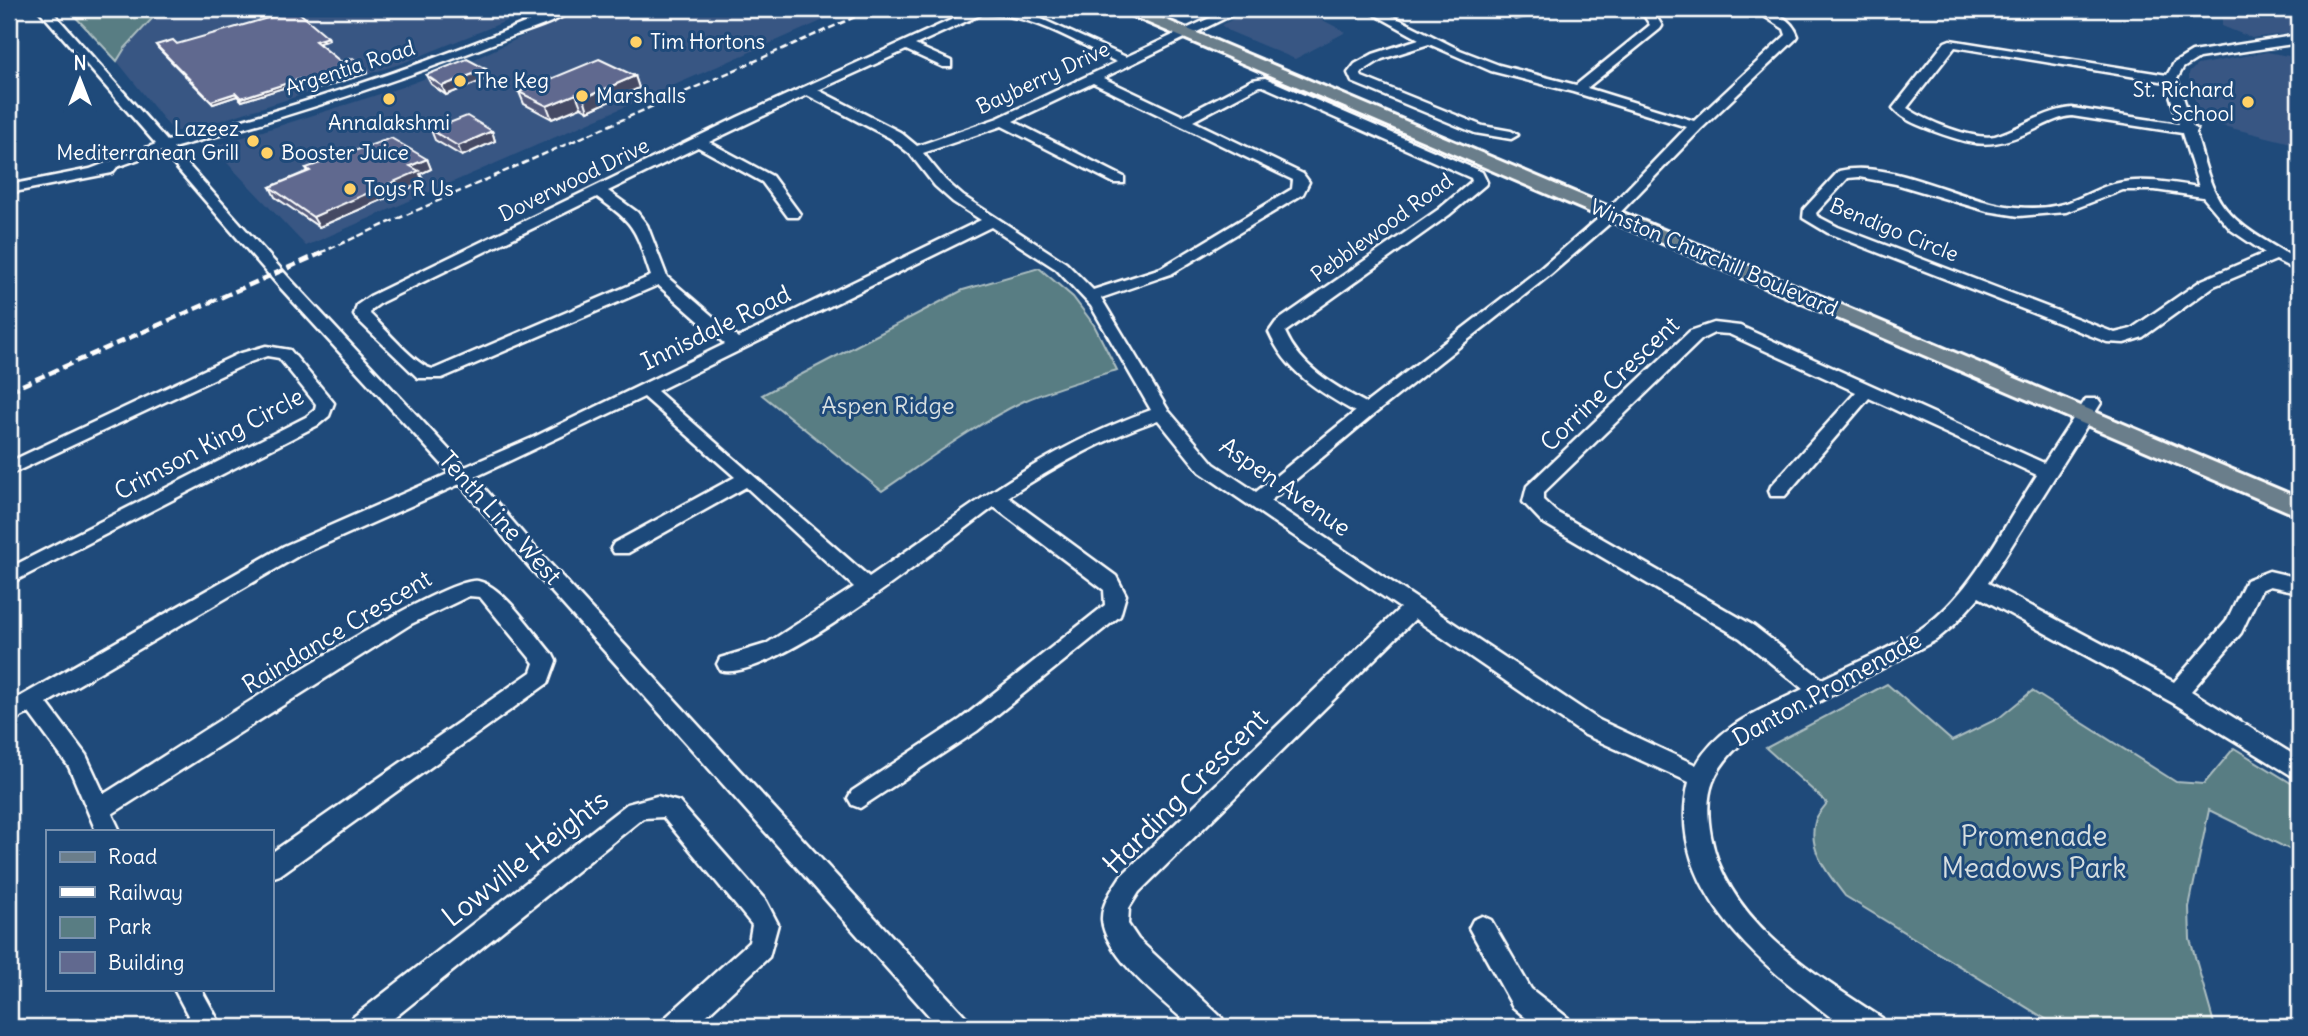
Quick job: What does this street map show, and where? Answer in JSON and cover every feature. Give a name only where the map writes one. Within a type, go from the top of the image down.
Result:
[{"type":"main road","name":"Winston Churchill Boulevard","points":[[1128,9],[1193,30],[2089,410],[2299,491]]},
{"type":"main road","name":"Winston Churchill Boulevard","points":[[1159,9],[1193,30]]},
{"type":"main road","name":"Winston Churchill Boulevard","points":[[2089,410],[2299,508]]},
{"type":"street","name":"Tenth Line West","points":[[44,9],[290,290],[461,474],[524,548],[957,1027]]},
{"type":"street","name":"Argentia Road","points":[[476,47],[554,9]]},
{"type":"street","name":"Argentia Road","points":[[9,189],[95,172],[231,131],[237,126],[495,41],[567,9]]},
{"type":"street","name":"Bayberry Drive","points":[[915,151],[1003,121],[1238,9]]},
{"type":"street","points":[[1578,89],[1656,26],[1654,19],[1640,9]]},
{"type":"street","points":[[1258,501],[1367,411],[1546,271],[1615,209],[1696,126],[1792,36],[1789,27],[1759,9]]},
{"type":"street","name":"Doverwood Drive","points":[[660,278],[436,374],[424,374],[411,364],[362,315],[363,308],[369,302],[699,142],[980,11],[995,10],[1043,24],[1126,62]]},
{"type":"street","points":[[1380,10],[1428,40],[1496,68],[1578,89],[1696,126]]},
{"type":"street","points":[[2299,39],[2196,55],[2178,66],[2172,79],[2208,193],[2217,210],[2230,223],[2299,267]]},
{"type":"street","points":[[1428,40],[1358,66],[1354,73],[1356,79],[1480,130],[1511,135]]},
{"type":"street","points":[[2172,79],[1954,43],[1948,45],[1899,108],[1910,116],[1984,141],[2062,113],[2088,113],[2190,130]]},
{"type":"street","points":[[905,45],[947,64]]},
{"type":"street","points":[[1091,78],[1298,177],[1302,182],[1301,187],[1166,271],[1092,296]]},
{"type":"street","name":"Pebblewood Road","points":[[1184,121],[1256,83],[1265,82],[1477,175],[1480,182],[1444,212],[1282,325],[1277,332],[1304,372],[1319,384],[1367,411]]},
{"type":"street","name":"Aspen Avenue","points":[[809,91],[882,126],[915,151],[940,183],[991,221],[1061,266],[1092,296],[1161,413],[1207,468],[1591,727],[1700,777]]},
{"type":"street","points":[[1003,121],[1119,180]]},
{"type":"street","points":[[699,142],[768,179],[793,214]]},
{"type":"street","name":"Bendigo Circle","points":[[2208,193],[2161,186],[2122,186],[2058,209],[2036,213],[2014,212],[1987,208],[1872,174],[1851,172],[1844,174],[1809,212],[1810,218],[1833,230],[2113,338],[2124,338],[2137,333],[2208,283],[2276,254]]},
{"type":"street","points":[[598,191],[632,215],[642,228],[660,278],[674,293],[737,345]]},
{"type":"street","name":"Innisdale Road","points":[[9,713],[290,551],[538,442],[991,221]]},
{"type":"street","name":"Corrine Crescent","points":[[1819,690],[1737,625],[1549,517],[1533,502],[1534,491],[1704,328],[1719,326],[1734,330],[1868,389],[2049,473]]},
{"type":"street","name":"Crimson King Circle","points":[[9,469],[244,358],[266,351],[284,354],[325,403],[323,412],[312,421],[9,577]]},
{"type":"street","points":[[1778,491],[1868,389]]},
{"type":"street","points":[[646,390],[748,478],[869,589]]},
{"type":"street","name":"Danton Promenade","points":[[1855,1023],[1787,969],[1754,938],[1714,888],[1698,846],[1696,808],[1700,777],[1716,752],[1736,734],[1928,634],[1947,619],[1976,586],[2089,410]]},
{"type":"street","points":[[728,664],[772,651],[869,589],[994,497],[1061,453],[1161,413]]},
{"type":"street","points":[[621,548],[748,478]]},
{"type":"street","points":[[860,798],[969,725],[1113,610],[1118,601],[1116,591],[1109,581],[994,497]]},
{"type":"street","points":[[2176,694],[2234,627],[2253,585],[2269,578],[2299,585]]},
{"type":"street","points":[[1976,586],[2055,625],[2176,694],[2299,770]]},
{"type":"street","name":"Raindance Crescent","points":[[103,820],[404,618],[469,588],[487,592],[545,661],[540,677],[273,866]]},
{"type":"street","name":"Harding Crescent","points":[[1212,1027],[1124,944],[1115,924],[1117,904],[1129,884],[1413,608]]},
{"type":"street","points":[[32,700],[78,762],[103,820]]},
{"type":"street","name":"Lowville Heights","points":[[362,1027],[635,811],[661,805],[671,809],[757,909],[765,924],[760,948],[675,1027]]},
{"type":"street","points":[[1482,928],[1522,998],[1558,1027]]},
{"type":"street","points":[[188,990],[209,1027]]},
{"type":"shaded area","points":[[161,9],[536,9],[403,63],[187,131],[173,131],[117,61],[125,48]]},
{"type":"shaded area","points":[[590,9],[849,9],[306,246],[212,147],[399,88],[462,65],[570,14]]},
{"type":"shaded area","points":[[1254,9],[1301,9],[1346,32],[1295,59],[1229,31],[1221,25]]},
{"type":"shaded area","points":[[2255,9],[2299,9],[2299,32],[2252,38],[2222,26],[2222,16],[2261,13]]},
{"type":"shaded area","name":"St. Richard School","points":[[2267,52],[2299,58],[2299,145],[2203,121],[2189,84],[2189,73],[2197,65]]},
{"type":"green space","points":[[68,9],[161,9],[125,48],[117,61]]},
{"type":"green space","name":"Aspen Ridge","points":[[1039,268],[1073,297],[1094,325],[1117,370],[1047,392],[1005,410],[882,491],[762,395],[963,290]]},
{"type":"green space","name":"Promenade Meadows Park","points":[[1887,684],[1952,741],[1999,718],[2032,691],[2176,782],[2204,784],[2234,748],[2299,788],[2299,854],[2209,810],[2189,907],[2190,939],[2215,1027],[2046,1027],[2049,1021],[1845,896],[1821,862],[1814,842],[1816,819],[1827,803],[1766,748]]},
{"type":"building","points":[[296,10],[328,37],[315,41],[341,62],[353,58],[367,69],[310,87],[300,79],[241,98],[236,93],[211,101],[156,45],[173,40],[177,44]]},
{"type":"building","points":[[467,59],[486,69],[442,86],[426,75]]},
{"type":"building","points":[[599,59],[635,76],[584,98],[576,94],[547,106],[519,92]]},
{"type":"building","points":[[467,116],[492,131],[458,146],[431,130]]},
{"type":"building","name":"Toys R Us","points":[[391,138],[427,159],[410,166],[419,171],[313,217],[270,187],[310,171],[306,168]]},
{"type":"railway","points":[[320,253],[873,9]]},
{"type":"railway","points":[[9,391],[324,252]]},
{"type":"place","name":"Tim Hortons","points":[[636,42]]},
{"type":"place","name":"The Keg","points":[[460,81]]},
{"type":"place","name":"Marshalls","points":[[582,96]]},
{"type":"place","name":"Annalakshmi","points":[[389,99]]},
{"type":"place","name":"St. Richard School","points":[[2248,102]]},
{"type":"place","name":"Lazeez Mediterranean Grill","points":[[253,141]]},
{"type":"place","name":"Booster Juice","points":[[267,153]]},
{"type":"place","name":"Toys R Us","points":[[350,189]]}]
